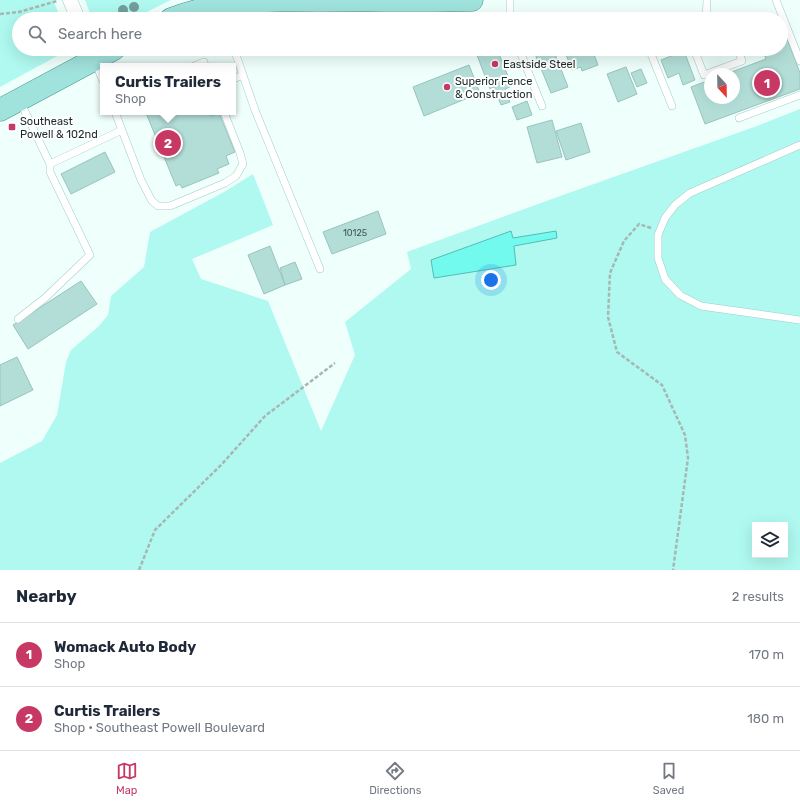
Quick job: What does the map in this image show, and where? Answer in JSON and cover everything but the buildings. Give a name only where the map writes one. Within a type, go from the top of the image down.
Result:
[{"type":"main road","points":[[191,12],[213,9],[234,2],[268,0],[472,0]]},
{"type":"main road","points":[[0,110],[19,100],[89,56]]},
{"type":"street","points":[[70,0],[75,12]]},
{"type":"lane","points":[[510,0],[510,12]]},
{"type":"lane","points":[[706,12],[707,0]]},
{"type":"lane","points":[[776,0],[781,12]]},
{"type":"lane","points":[[788,30],[800,61]]},
{"type":"lane","points":[[93,56],[100,73]]},
{"type":"lane","points":[[236,56],[255,110],[320,269]]},
{"type":"lane","points":[[522,56],[542,106]]},
{"type":"lane","points":[[652,56],[672,106]]},
{"type":"lane","points":[[697,56],[704,75],[742,61],[740,56]]},
{"type":"lane","points":[[236,78],[243,75]]},
{"type":"lane","points":[[739,118],[800,96]]},
{"type":"lane","points":[[18,318],[45,298],[90,255],[50,172],[50,164],[19,100]]},
{"type":"lane","points":[[116,115],[141,180],[152,200],[158,206],[170,206],[225,184],[236,176],[243,164],[225,115]]},
{"type":"lane","points":[[50,164],[122,130]]},
{"type":"lane","points":[[800,145],[690,193],[675,205],[665,218],[658,235],[658,258],[665,279],[680,295],[701,306],[800,320]]},
{"type":"path","points":[[19,12],[59,0]]},
{"type":"path","points":[[0,14],[12,13]]},
{"type":"path","points":[[660,231],[639,224],[624,241],[610,273],[608,317],[617,352],[662,385],[685,435],[688,458],[673,570]]},
{"type":"path","points":[[139,570],[155,530],[222,464],[265,416],[335,363]]},
{"type":"shaded area","points":[[0,0],[53,0],[58,12],[12,12],[12,56],[57,56],[0,87]]},
{"type":"shaded area","points":[[85,0],[171,0],[146,12],[89,12]]},
{"type":"shaded area","points":[[800,109],[800,570],[0,570],[0,463],[42,441],[57,415],[66,362],[71,350],[99,326],[108,315],[111,296],[144,267],[150,232],[224,192],[253,174],[273,225],[192,259],[201,279],[268,301],[321,431],[355,355],[345,322],[411,269],[407,252],[757,126]]},
{"type":"shaded area","points":[[511,231],[513,238],[556,231],[557,238],[514,246],[516,265],[434,278],[431,260]]},
{"type":"place","name":"Eastside Steel","points":[[495,64]]},
{"type":"place","name":"Womack Auto Body","points":[[767,83]]},
{"type":"place","name":"Superior Fence & Construction","points":[[447,87]]},
{"type":"place","name":"Southeast Powell & 102nd","points":[[12,127]]},
{"type":"place","name":"Curtis Trailers","points":[[168,143]]}]
